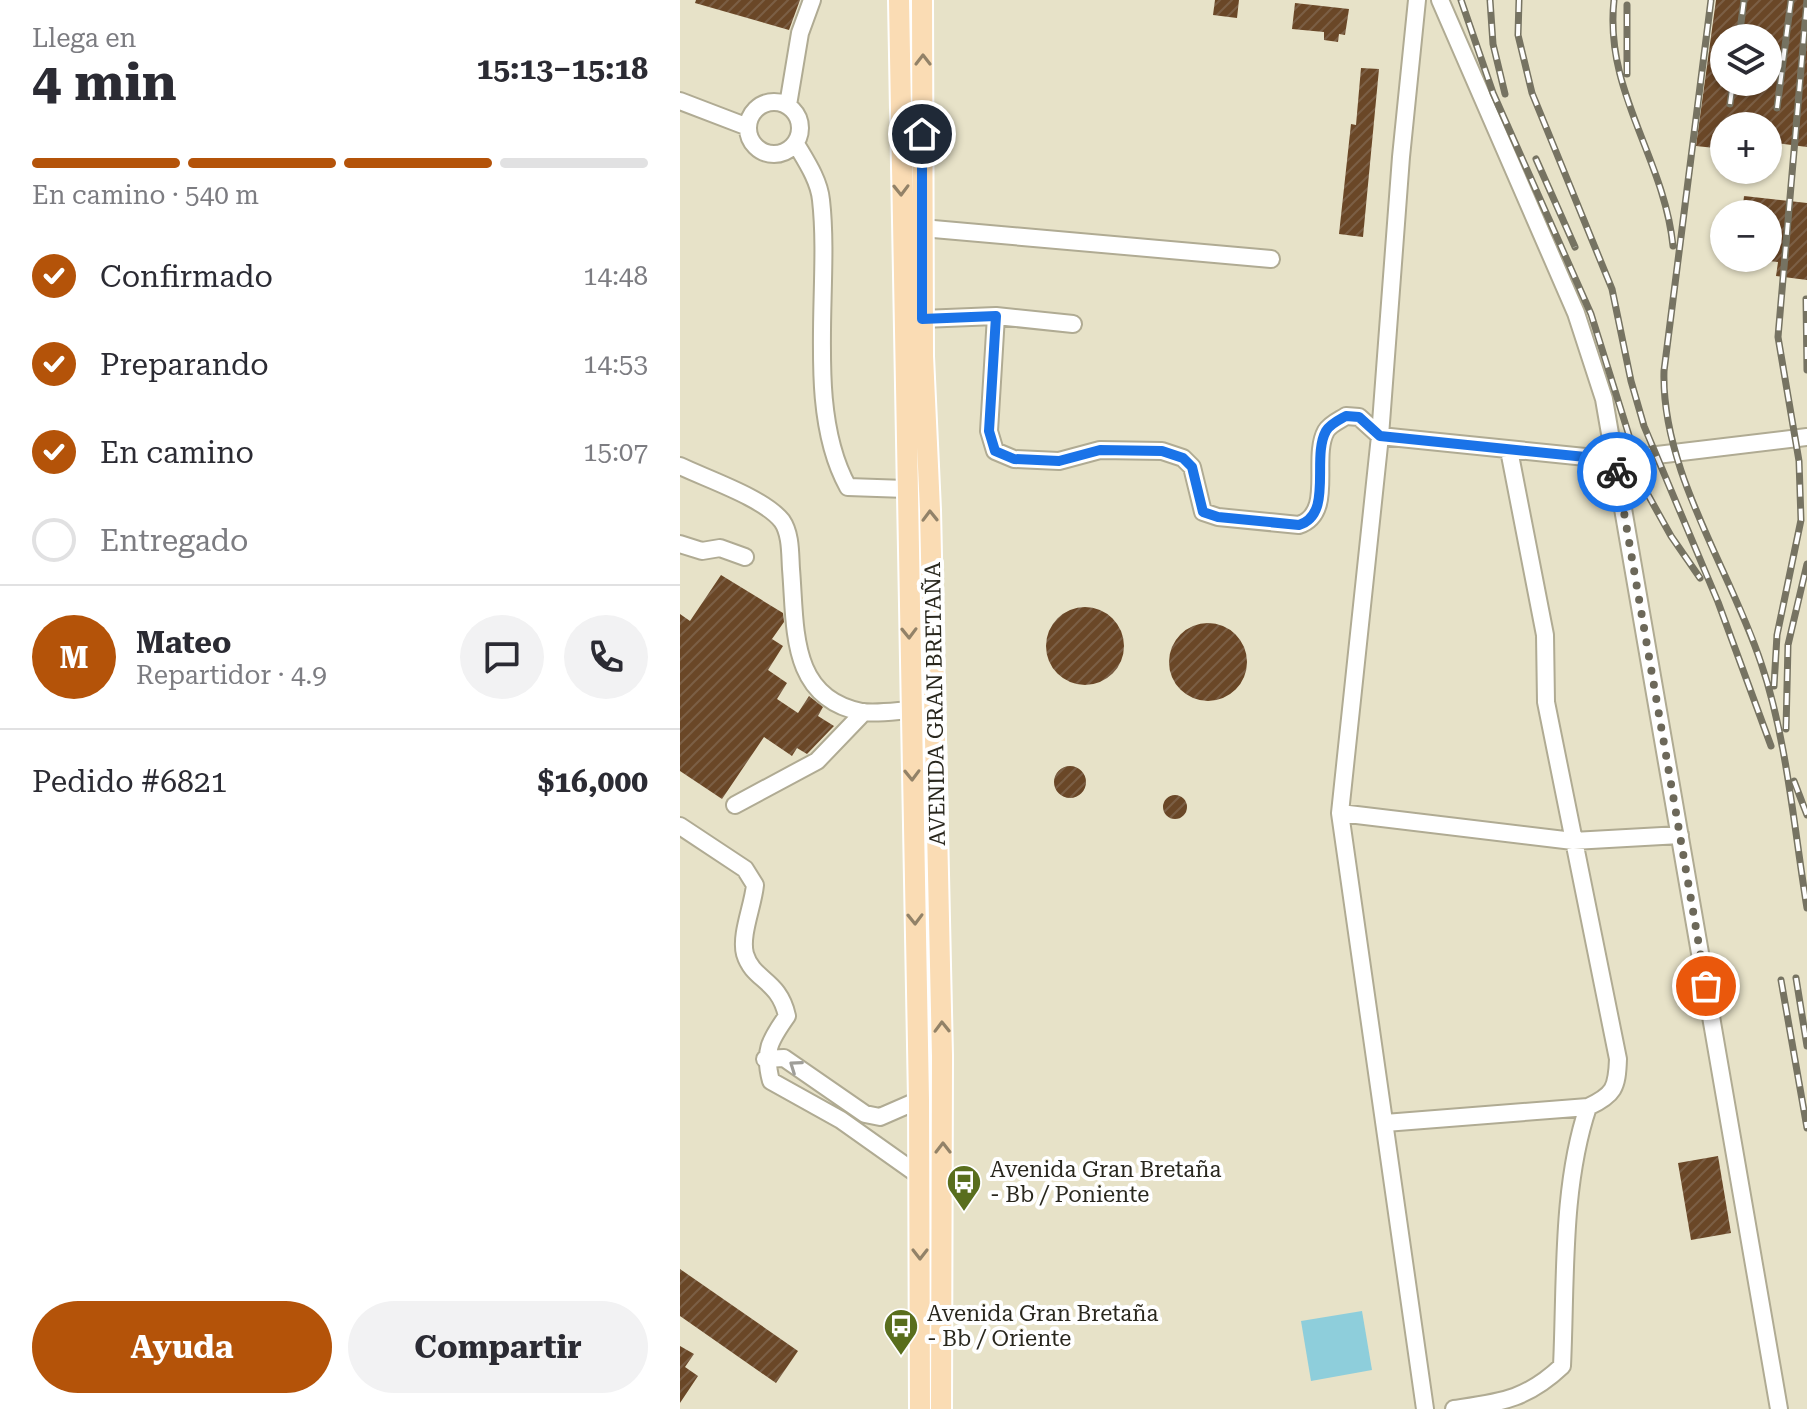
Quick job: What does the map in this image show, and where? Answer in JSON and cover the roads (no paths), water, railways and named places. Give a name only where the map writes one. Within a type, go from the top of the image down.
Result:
[{"type":"main road","name":"AVENIDA GRAN BRETAÑA","points":[[899,0],[919,1100],[920,1409]]},
{"type":"main road","name":"AVENIDA GRAN BRETAÑA","points":[[922,0],[922,319],[942,1056],[941,1409]]},
{"type":"lane","points":[[788,105],[767,103],[750,117],[748,127],[756,147],[766,153],[787,151],[796,144],[801,123],[788,105],[800,33],[812,0]]},
{"type":"lane","points":[[1417,0],[1401,157],[1380,436],[1340,813],[1425,1409]]},
{"type":"lane","points":[[1440,0],[1576,313],[1604,399],[1779,1409]]},
{"type":"lane","points":[[680,101],[748,127]]},
{"type":"lane","points":[[796,144],[811,169],[821,198],[821,331],[829,423],[841,474],[848,487],[906,489]]},
{"type":"lane","points":[[922,228],[1271,259]]},
{"type":"lane","points":[[996,316],[989,431],[995,451],[1014,459],[1059,461],[1100,450],[1162,451],[1183,458],[1192,467],[1203,512],[1218,517],[1299,525],[1308,522],[1317,511],[1322,441],[1327,428],[1346,416],[1359,417],[1380,436],[1615,460],[1807,437]]},
{"type":"lane","points":[[922,319],[996,316],[1073,324]]},
{"type":"lane","points":[[1385,1123],[1588,1107],[1607,1098],[1618,1081],[1618,1059],[1546,702],[1545,635],[1509,450]]},
{"type":"lane","points":[[680,466],[765,507],[782,522],[789,540],[797,645],[805,673],[826,700],[864,712],[911,710]]},
{"type":"lane","points":[[680,544],[702,551],[720,548],[745,557]]},
{"type":"lane","points":[[735,805],[817,761],[864,712]]},
{"type":"lane","points":[[1340,813],[1573,841],[1680,835]]},
{"type":"lane","points":[[680,826],[745,869],[755,885],[744,951],[750,965],[782,995],[787,1016],[773,1035],[765,1059],[771,1081],[841,1120],[920,1176]]},
{"type":"lane","points":[[765,1059],[784,1058],[865,1114],[880,1117],[919,1100]]},
{"type":"lane","points":[[841,1120],[847,1102]]},
{"type":"lane","points":[[1454,1409],[1510,1401],[1541,1385],[1562,1366],[1571,1198],[1581,1128],[1588,1107]]},
{"type":"water","points":[[1362,1311],[1372,1370],[1311,1381],[1301,1321]]},
{"type":"railway","points":[[1461,0],[1493,93],[1591,314],[1647,493],[1700,578]]},
{"type":"railway","points":[[1490,0],[1493,44],[1505,94]]},
{"type":"railway","points":[[1519,0],[1518,35],[1532,93],[1612,289],[1631,381],[1644,426],[1718,602],[1771,746]]},
{"type":"railway","points":[[1614,0],[1613,33],[1618,65],[1659,183],[1673,246]]},
{"type":"railway","points":[[1711,0],[1664,371],[1666,408],[1685,483],[1748,628],[1770,692],[1784,753],[1807,908]]},
{"type":"railway","points":[[1741,24],[1744,0]]},
{"type":"railway","points":[[1777,108],[1791,0]]},
{"type":"railway","points":[[1774,686],[1777,635],[1801,520],[1799,461],[1778,337],[1807,0]]},
{"type":"railway","points":[[1627,5],[1627,74]]},
{"type":"railway","points":[[1730,104],[1731,96]]},
{"type":"railway","points":[[1536,159],[1575,247]]},
{"type":"railway","points":[[1806,299],[1807,370]]},
{"type":"railway","points":[[1786,729],[1788,645],[1807,564]]},
{"type":"railway","points":[[1794,781],[1807,815]]},
{"type":"railway","points":[[1796,978],[1807,1046]]},
{"type":"railway","points":[[1781,980],[1807,1128]]},
{"type":"place","name":"Avenida Gran Bretaña - Bb / Poniente","points":[[964,1213]]},
{"type":"place","name":"Avenida Gran Bretaña - Bb / Oriente","points":[[901,1357]]}]
